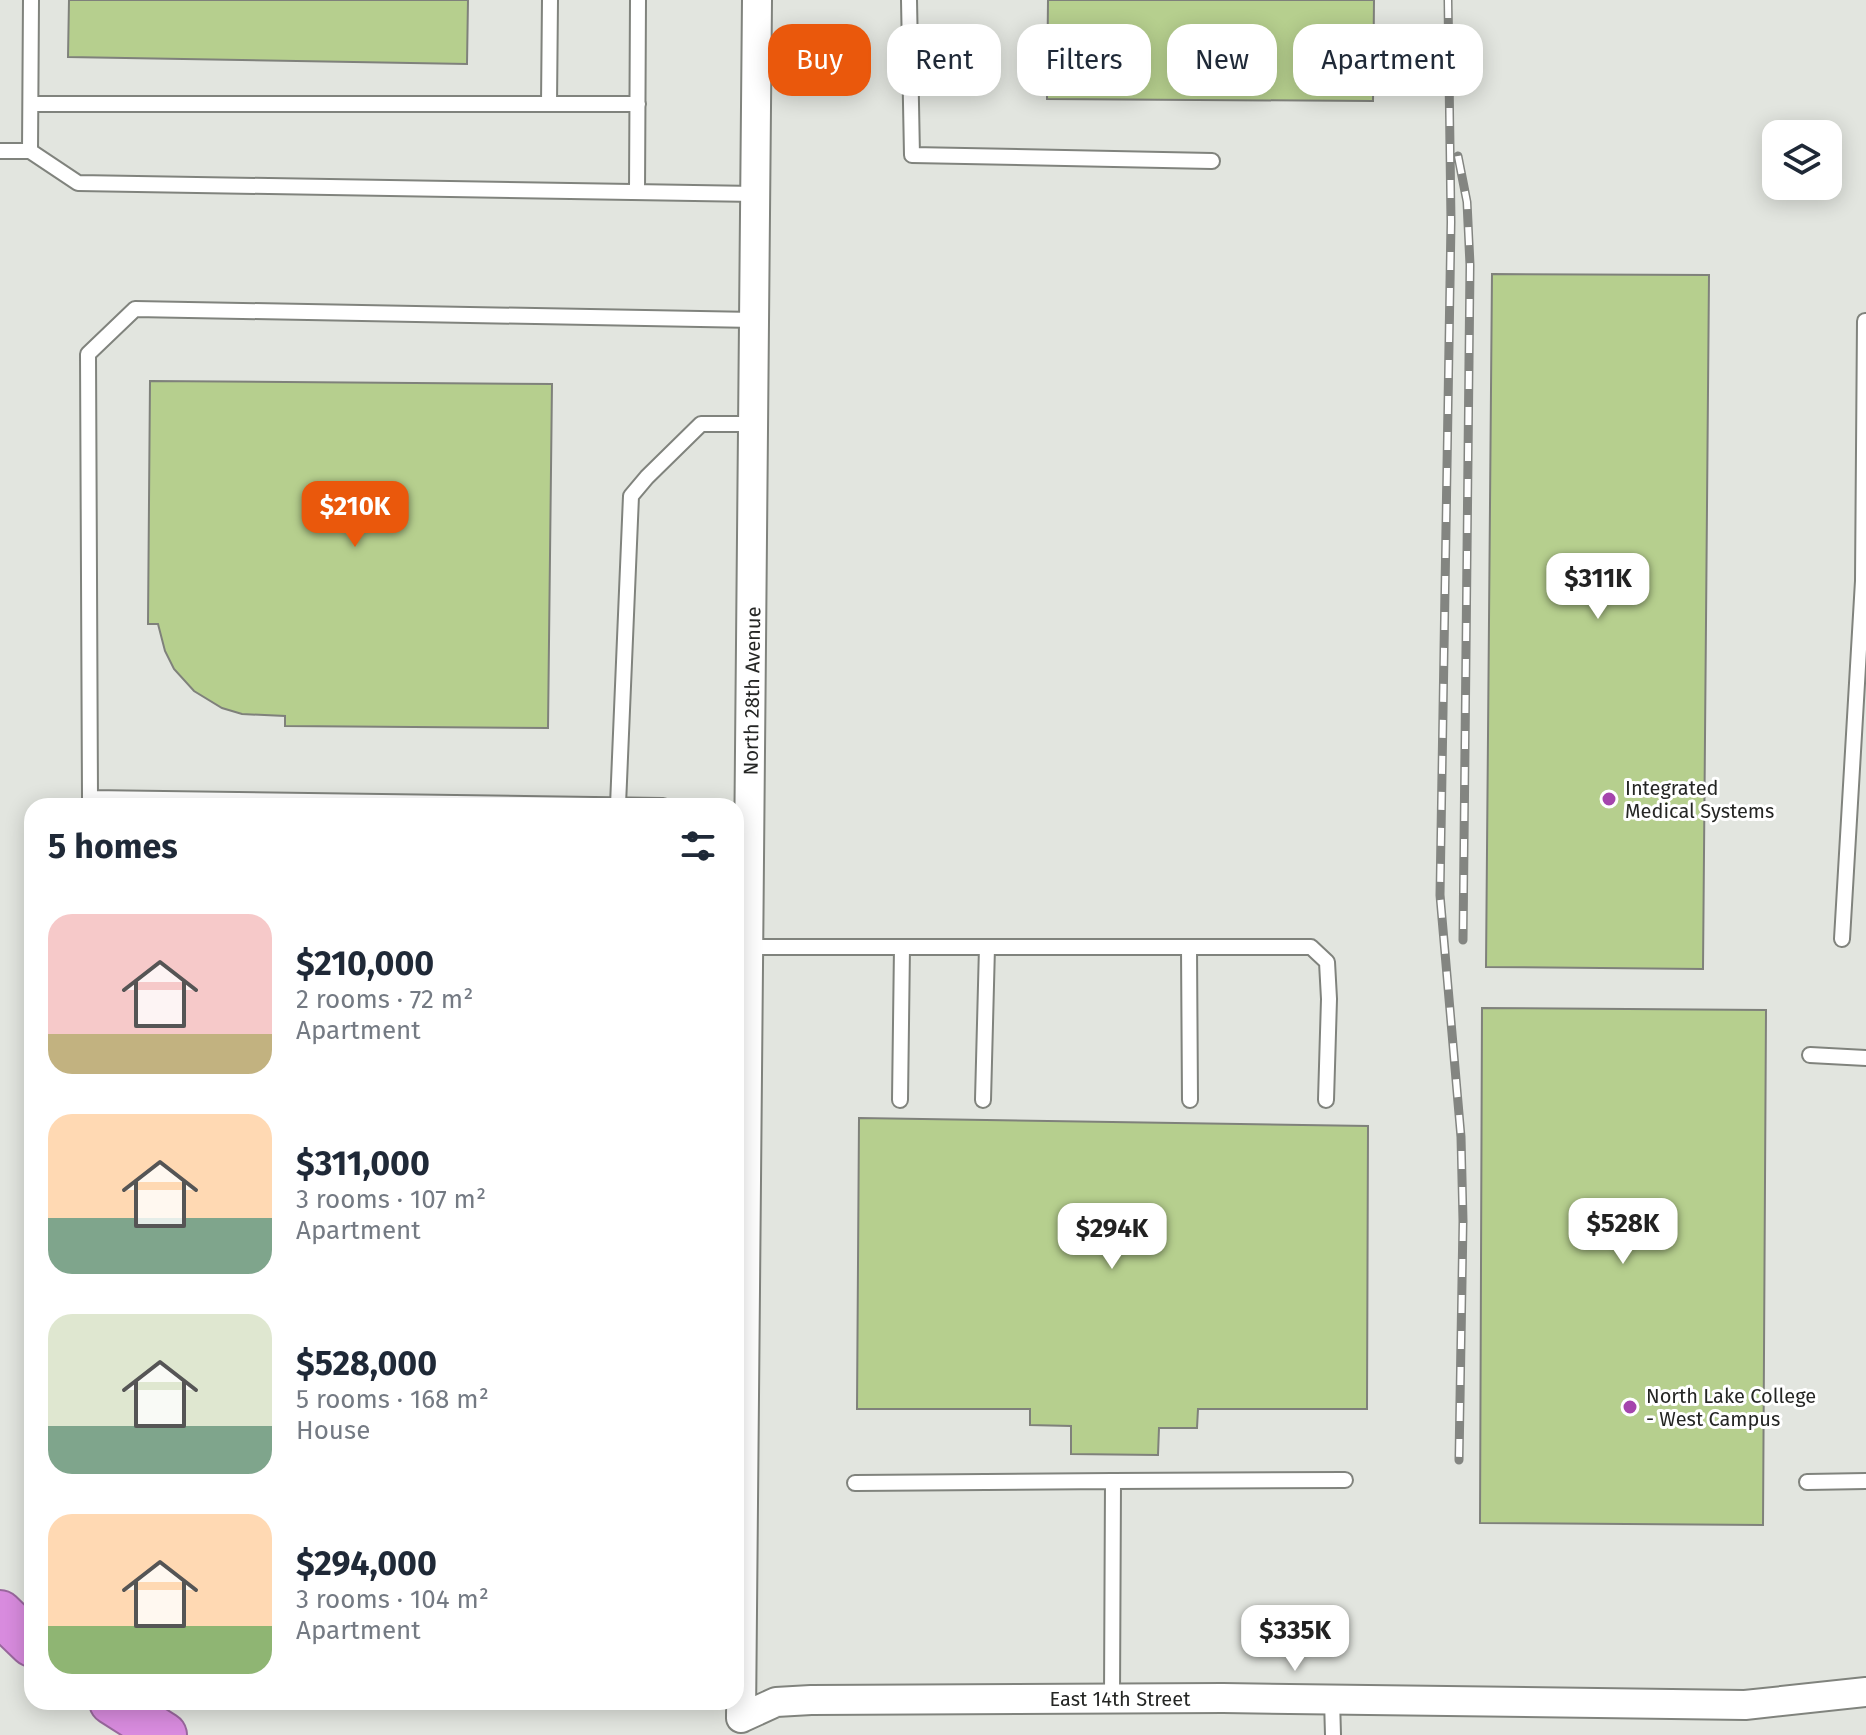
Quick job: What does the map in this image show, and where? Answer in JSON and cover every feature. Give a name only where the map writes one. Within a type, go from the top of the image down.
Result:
[{"type":"highway","points":[[0,1613],[24,1636]]},
{"type":"highway","points":[[100,1710],[127,1735]]},
{"type":"highway","points":[[125,1710],[164,1735]]},
{"type":"street","name":"North 28th Avenue","points":[[743,798],[754,424],[757,0]]},
{"type":"street","name":"North 28th Avenue","points":[[744,827],[750,947],[749,1729]]},
{"type":"street","name":"East 14th Street","points":[[749,1729],[776,1702],[811,1700],[1332,1699],[1745,1705],[1866,1692]]},
{"type":"lane","points":[[30,151],[31,0]]},
{"type":"lane","points":[[549,104],[550,0]]},
{"type":"lane","points":[[637,192],[638,0]]},
{"type":"lane","points":[[909,0],[912,155],[1212,161]]},
{"type":"lane","points":[[31,104],[638,104]]},
{"type":"lane","points":[[0,151],[30,151],[78,183],[756,194]]},
{"type":"lane","points":[[90,798],[88,354],[135,309],[755,320]]},
{"type":"lane","points":[[1842,939],[1864,581],[1865,321]]},
{"type":"lane","points":[[618,798],[631,496],[701,424],[754,424]]},
{"type":"lane","points":[[750,947],[1311,947],[1327,962],[1326,1100]]},
{"type":"lane","points":[[900,1100],[902,947]]},
{"type":"lane","points":[[983,1100],[987,947]]},
{"type":"lane","points":[[1189,947],[1190,1100]]},
{"type":"lane","points":[[1810,1055],[1866,1058]]},
{"type":"lane","points":[[855,1483],[1345,1480]]},
{"type":"lane","points":[[1112,1699],[1113,1481]]},
{"type":"lane","points":[[1807,1482],[1866,1481]]},
{"type":"lane","points":[[1332,1699],[1333,1735]]},
{"type":"building","points":[[69,0],[468,0],[467,64],[68,57]]},
{"type":"building","points":[[1048,0],[1374,0],[1374,24],[1293,24],[1293,96],[1373,96],[1373,101],[1047,99],[1047,96],[1151,96],[1151,24],[1048,24]]},
{"type":"building","points":[[1492,274],[1709,275],[1703,969],[1486,967]]},
{"type":"building","points":[[150,381],[552,384],[548,728],[285,726],[285,716],[242,714],[222,708],[194,691],[174,669],[165,651],[158,624],[148,624]]},
{"type":"building","points":[[1482,1008],[1766,1010],[1763,1525],[1480,1523]]},
{"type":"building","points":[[859,1118],[1368,1126],[1367,1409],[1198,1409],[1197,1428],[1159,1428],[1158,1455],[1071,1454],[1071,1426],[1030,1425],[1030,1409],[857,1409]]},
{"type":"railway","points":[[1448,0],[1451,222],[1440,895],[1461,1137],[1463,1221],[1459,1460]]},
{"type":"railway","points":[[1458,156],[1467,202],[1470,265],[1463,940]]},
{"type":"place","name":"Integrated Medical Systems","points":[[1609,799]]},
{"type":"place","name":"North Lake College - West Campus","points":[[1630,1407]]}]
